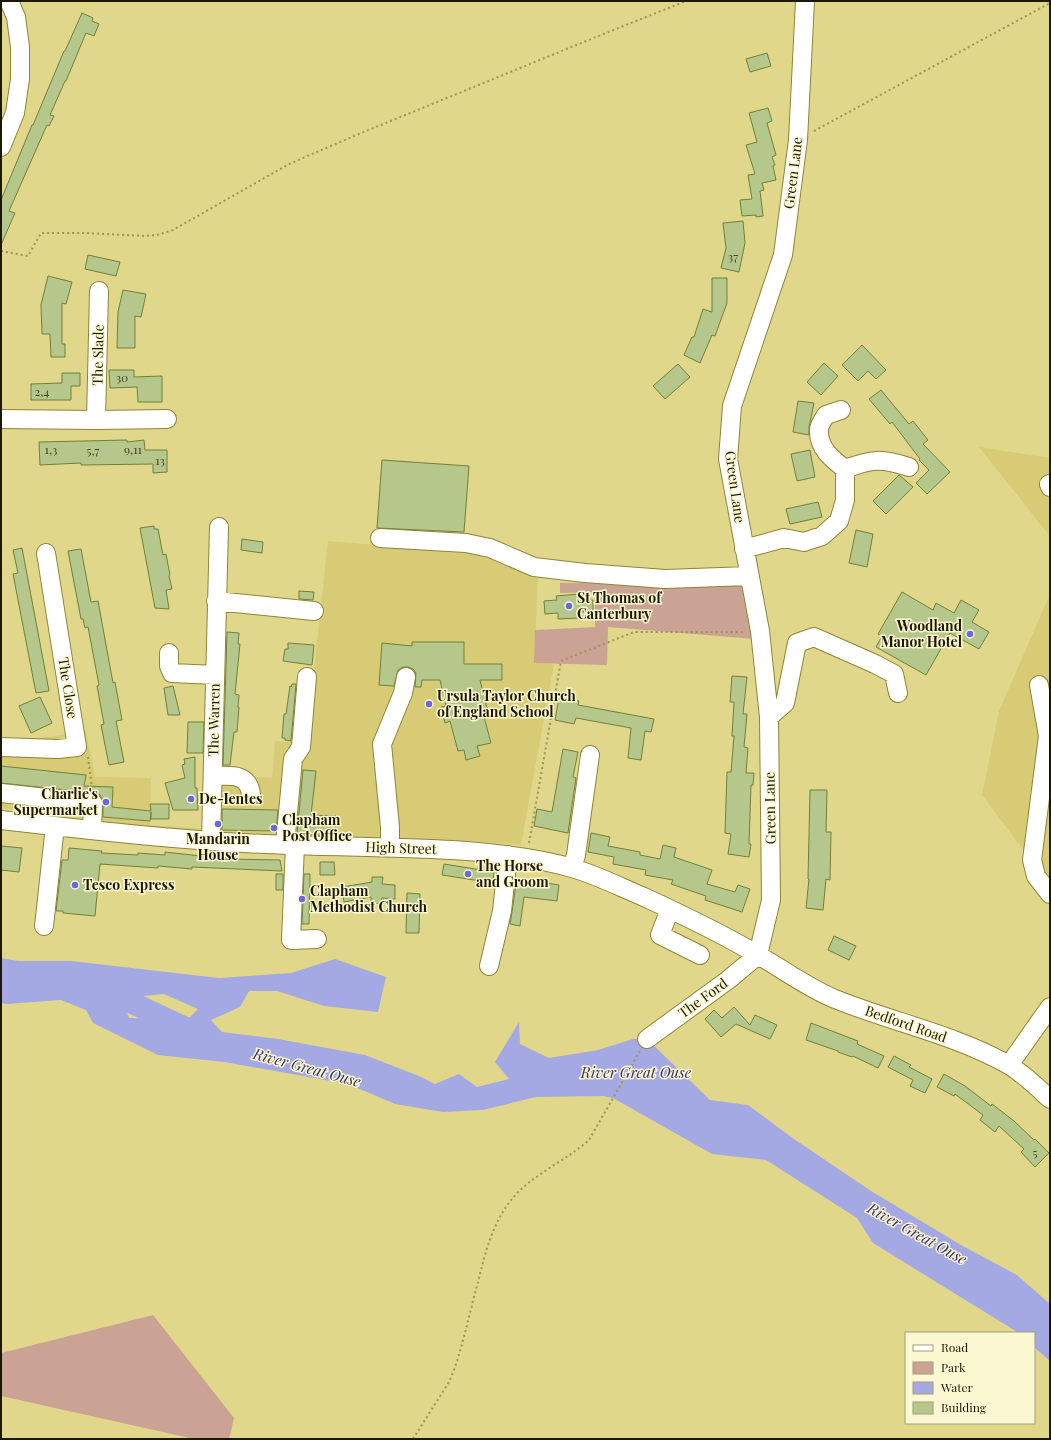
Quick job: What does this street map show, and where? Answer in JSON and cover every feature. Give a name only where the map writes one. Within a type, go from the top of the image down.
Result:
[{"type":"street","points":[[1,147],[15,113],[20,79],[20,47],[16,17],[9,1]]},
{"type":"street","name":"Green Lane","points":[[758,955],[771,900],[769,716],[760,631],[728,459],[732,406],[783,255],[798,140],[806,3]]},
{"type":"street","name":"The Slade","points":[[96,420],[99,291]]},
{"type":"street","points":[[841,410],[826,415],[819,429],[821,445],[833,459],[845,469]]},
{"type":"street","points":[[1,419],[167,419]]},
{"type":"street","points":[[845,469],[864,462],[890,461],[909,467]]},
{"type":"street","points":[[744,549],[784,538],[804,542],[822,536],[839,521],[845,500],[845,469]]},
{"type":"street","name":"The Warren","points":[[210,840],[219,527]]},
{"type":"street","points":[[380,538],[466,543],[490,548],[534,567],[585,573],[665,579],[750,576]]},
{"type":"street","name":"The Close","points":[[1,747],[77,747],[46,553]]},
{"type":"street","points":[[216,600],[314,611]]},
{"type":"street","points":[[769,716],[785,703],[797,643],[814,637],[894,674],[898,693]]},
{"type":"street","points":[[169,653],[169,666],[172,673],[215,676]]},
{"type":"street","points":[[308,677],[301,748],[293,759],[290,845],[291,940],[316,939]]},
{"type":"street","points":[[390,847],[390,827],[382,744],[403,692],[406,677]]},
{"type":"street","points":[[1043,693],[1049,736],[1032,860],[1036,876],[1050,894]]},
{"type":"street","points":[[572,868],[576,855],[590,756]]},
{"type":"street","points":[[213,776],[234,776],[244,779],[250,785],[251,794]]},
{"type":"street","points":[[1,793],[93,804],[92,830]]},
{"type":"street","name":"High Street","points":[[1,820],[92,830],[210,840],[290,845],[390,847],[446,850],[526,858],[572,868],[619,886],[715,931],[758,955]]},
{"type":"street","points":[[44,926],[55,826]]},
{"type":"street","points":[[489,966],[502,911],[508,855]]},
{"type":"street","points":[[670,909],[660,935],[700,955]]},
{"type":"street","name":"The Ford","points":[[647,1039],[728,980],[758,955]]},
{"type":"street","name":"Bedford Road","points":[[758,955],[808,986],[836,999],[959,1042],[1009,1065],[1050,1099]]},
{"type":"street","points":[[1009,1065],[1050,1007]]},
{"type":"path","points":[[1,251],[28,256],[41,233],[85,232],[145,236],[156,235],[173,230],[289,164],[354,136],[686,1]]},
{"type":"path","points":[[798,140],[1050,3]]},
{"type":"path","points":[[526,858],[561,661],[634,632],[760,631]]},
{"type":"path","points":[[88,754],[93,804]]},
{"type":"path","points":[[413,1439],[454,1370],[486,1248],[502,1215],[512,1198],[525,1187],[577,1151],[589,1140],[647,1039]]},
{"type":"shaded area","points":[[979,447],[1050,458],[1050,538],[1049,535]]},
{"type":"shaded area","name":"Ursula Taylor Church of England School","points":[[328,541],[473,553],[538,578],[534,663],[554,664],[521,845],[470,841],[340,841],[145,827],[1,808],[1,740],[40,738],[86,731],[95,777],[151,778],[150,825],[209,829],[211,774],[272,778],[275,741],[306,743]]},
{"type":"shaded area","points":[[1050,594],[1050,885],[982,795],[999,711]]},
{"type":"green space","points":[[560,583],[741,584],[755,639],[608,627],[607,665],[534,663],[535,630],[595,627],[595,592],[560,593]]},
{"type":"green space","points":[[153,1315],[234,1418],[229,1439],[194,1439],[1,1396],[1,1353]]},
{"type":"water","name":"River Great Ouse","points":[[1,958],[18,961],[71,961],[219,978],[291,973],[335,959],[386,977],[378,1012],[324,1006],[277,991],[249,991],[240,1007],[211,1020],[222,1032],[278,1039],[365,1055],[419,1076],[435,1084],[459,1074],[477,1087],[509,1079],[495,1062],[519,1022],[520,1044],[549,1058],[598,1050],[633,1039],[647,1039],[710,1100],[748,1105],[794,1139],[871,1191],[961,1245],[1017,1275],[1050,1304],[1050,1361],[1035,1348],[1035,1332],[1017,1332],[873,1243],[857,1218],[766,1160],[712,1154],[613,1098],[603,1096],[536,1097],[483,1110],[443,1112],[395,1104],[348,1084],[224,1062],[158,1055],[93,1023],[86,1010],[61,1000],[7,1004],[1,1003]],"holes":[[[164,994],[198,1009],[188,1019],[129,1018],[122,998]]]},
{"type":"building","points":[[82,13],[93,18],[92,21],[99,24],[94,36],[86,33],[50,115],[54,116],[49,126],[47,125],[9,211],[15,213],[1,245],[1,200],[64,51]]},
{"type":"building","points":[[767,53],[771,66],[750,72],[746,59]]},
{"type":"building","points":[[768,108],[772,121],[767,123],[776,155],[772,157],[775,165],[773,166],[776,180],[762,183],[764,190],[760,191],[763,216],[742,216],[740,200],[752,199],[748,175],[755,174],[746,145],[757,142],[749,113]]},
{"type":"building","points":[[743,221],[745,243],[739,272],[721,268],[726,248],[723,223]]},
{"type":"building","points":[[88,255],[120,262],[116,276],[85,269]]},
{"type":"building","points":[[48,276],[72,282],[66,304],[62,303],[62,344],[65,344],[65,357],[51,357],[50,334],[42,334],[41,305]]},
{"type":"building","points":[[712,278],[727,278],[727,303],[715,336],[712,335],[700,363],[684,355],[692,337],[694,337],[703,309],[712,312]]},
{"type":"building","points":[[123,290],[146,294],[141,317],[135,316],[135,348],[117,348],[118,312]]},
{"type":"building","points":[[862,345],[886,370],[876,379],[868,371],[858,381],[842,365]]},
{"type":"building","points":[[824,363],[838,376],[821,395],[807,382]]},
{"type":"building","points":[[678,364],[690,377],[665,399],[653,386]]},
{"type":"building","points":[[109,370],[134,370],[134,377],[162,376],[162,402],[138,402],[137,387],[110,388]]},
{"type":"building","points":[[62,373],[80,373],[80,386],[71,386],[71,400],[31,400],[31,384],[62,383]]},
{"type":"building","points":[[881,390],[909,424],[913,421],[928,440],[923,444],[950,472],[927,494],[916,483],[929,470],[919,460],[920,459],[892,422],[890,424],[869,399]]},
{"type":"building","points":[[798,401],[814,403],[809,427],[809,435],[793,432]]},
{"type":"building","points":[[127,440],[127,442],[144,440],[145,450],[167,450],[167,472],[153,473],[153,464],[81,465],[81,463],[40,465],[39,442]]},
{"type":"building","points":[[810,450],[815,477],[797,481],[791,454]]},
{"type":"building","points":[[382,460],[469,466],[464,532],[377,528]]},
{"type":"building","points":[[899,475],[913,487],[886,514],[873,501]]},
{"type":"building","points":[[818,502],[822,517],[790,524],[786,509]]},
{"type":"building","points":[[154,526],[154,529],[158,529],[163,555],[166,554],[170,575],[172,589],[166,590],[169,609],[155,608],[140,528]]},
{"type":"building","points":[[856,530],[873,534],[867,567],[849,563]]},
{"type":"building","points":[[242,539],[263,542],[262,553],[241,550]]},
{"type":"building","points":[[22,548],[49,691],[36,693],[13,574],[18,573],[13,550]]},
{"type":"building","points":[[81,549],[91,602],[98,601],[113,683],[115,682],[122,720],[116,721],[124,762],[109,765],[101,725],[104,724],[97,686],[99,685],[88,627],[85,628],[83,619],[81,619],[68,551]]},
{"type":"building","points":[[299,591],[314,592],[313,600],[299,599]]},
{"type":"building","name":"Woodland Manor Hotel","points":[[902,592],[933,610],[936,603],[954,613],[961,600],[979,610],[972,622],[989,632],[979,649],[950,633],[926,675],[876,647],[882,636],[878,634]]},
{"type":"building","name":"St Thomas of Canterbury","points":[[579,594],[579,601],[593,600],[593,611],[580,612],[580,618],[558,619],[558,613],[545,614],[544,601],[557,600],[556,596]]},
{"type":"building","points":[[227,632],[239,633],[238,644],[240,644],[235,694],[239,695],[239,707],[237,732],[234,732],[230,765],[223,765]]},
{"type":"building","points":[[412,642],[464,642],[464,664],[502,664],[502,680],[480,680],[488,712],[483,713],[491,743],[477,746],[480,756],[466,760],[464,750],[458,751],[450,721],[445,723],[441,707],[446,706],[440,680],[422,680],[421,687],[415,687],[416,673],[413,669],[403,667],[398,670],[394,686],[379,685],[382,643],[412,646]]},
{"type":"building","points":[[288,643],[314,645],[312,665],[283,661],[285,649],[288,649]]},
{"type":"building","points":[[732,676],[747,677],[743,714],[747,714],[744,747],[748,748],[746,773],[754,773],[753,785],[751,785],[749,844],[751,844],[749,857],[728,854],[731,834],[725,833],[727,772],[731,772],[734,736],[732,736],[734,702],[730,702]]},
{"type":"building","points":[[292,684],[296,684],[291,741],[282,738],[284,714],[286,714],[290,686],[291,687]]},
{"type":"building","points":[[173,686],[180,715],[168,715],[164,688]]},
{"type":"building","points":[[40,697],[52,723],[31,733],[19,706]]},
{"type":"building","points":[[559,698],[579,701],[578,705],[654,719],[651,732],[645,731],[641,760],[628,758],[631,728],[576,718],[574,724],[555,720]]},
{"type":"building","points":[[188,722],[204,722],[203,753],[187,753]]},
{"type":"building","points":[[563,749],[578,752],[573,777],[576,778],[568,833],[534,826],[537,809],[552,812]]},
{"type":"building","points":[[195,757],[195,788],[197,788],[198,810],[173,810],[165,783],[185,778],[182,765],[185,764],[184,759]]},
{"type":"building","points":[[1,766],[86,775],[84,786],[113,787],[112,807],[151,811],[150,804],[169,804],[169,819],[151,819],[151,812],[150,821],[103,817],[103,803],[99,794],[1,783]]},
{"type":"building","points":[[303,770],[316,771],[311,815],[336,816],[335,836],[297,834]]},
{"type":"building","points":[[810,790],[827,790],[826,832],[831,832],[830,880],[826,879],[823,910],[806,908],[809,879]]},
{"type":"building","points":[[222,809],[278,810],[276,831],[222,830]]},
{"type":"building","points":[[591,833],[610,837],[608,846],[640,852],[640,855],[660,859],[663,845],[676,848],[674,857],[712,870],[707,884],[735,892],[738,885],[750,889],[742,912],[705,900],[706,896],[671,884],[673,880],[645,875],[646,870],[613,864],[614,857],[588,852]]},
{"type":"building","points":[[1,846],[22,848],[19,872],[1,870]]},
{"type":"building","points":[[69,848],[102,851],[101,853],[165,855],[165,852],[228,859],[280,860],[282,871],[192,867],[192,869],[158,866],[158,868],[100,864],[95,916],[63,913],[63,911],[56,911],[62,860],[68,860]]},
{"type":"building","points":[[320,862],[334,862],[335,875],[320,875]]},
{"type":"building","name":"The Horse and Groom","points":[[444,864],[494,872],[493,883],[442,875]]},
{"type":"building","points":[[276,874],[283,874],[283,890],[276,890]]},
{"type":"building","points":[[304,874],[310,874],[309,924],[302,924]]},
{"type":"building","points":[[372,877],[383,877],[382,884],[395,885],[395,899],[382,898],[381,904],[371,903],[371,897],[344,902],[342,887],[372,882]]},
{"type":"building","points":[[539,882],[559,885],[557,901],[524,897],[520,926],[510,924],[516,883],[538,885]]},
{"type":"building","points":[[407,893],[420,894],[419,933],[406,933]]},
{"type":"building","points":[[834,936],[856,946],[849,960],[828,950]]},
{"type":"building","points":[[734,1007],[750,1025],[755,1015],[777,1025],[770,1039],[736,1024],[721,1037],[705,1019],[714,1010],[722,1018]]},
{"type":"building","points":[[811,1023],[858,1041],[857,1044],[884,1056],[878,1068],[853,1056],[852,1057],[806,1040]]},
{"type":"building","points":[[894,1056],[911,1065],[909,1067],[932,1079],[925,1093],[910,1086],[913,1080],[888,1067]]},
{"type":"building","points":[[944,1074],[965,1086],[991,1106],[992,1104],[1014,1121],[1034,1140],[1035,1139],[1049,1153],[1035,1167],[1021,1152],[1024,1149],[999,1126],[995,1132],[980,1120],[983,1115],[955,1094],[954,1096],[937,1087]]},
{"type":"waterway","name":"River Great Ouse","points":[[94,985],[192,1031]]},
{"type":"place","name":"St Thomas of Canterbury","points":[[569,606]]},
{"type":"place","name":"Woodland Manor Hotel","points":[[970,634]]},
{"type":"place","name":"Ursula Taylor Church of England School","points":[[429,704]]},
{"type":"place","name":"De-Ientes","points":[[191,799]]},
{"type":"place","name":"Charlie's Supermarket","points":[[106,802]]},
{"type":"place","name":"Mandarin House","points":[[218,824]]},
{"type":"place","name":"Clapham Post Office","points":[[274,828]]},
{"type":"place","name":"The Horse and Groom","points":[[468,874]]},
{"type":"place","name":"Tesco Express","points":[[75,885]]},
{"type":"place","name":"Clapham Methodist Church","points":[[302,899]]}]
